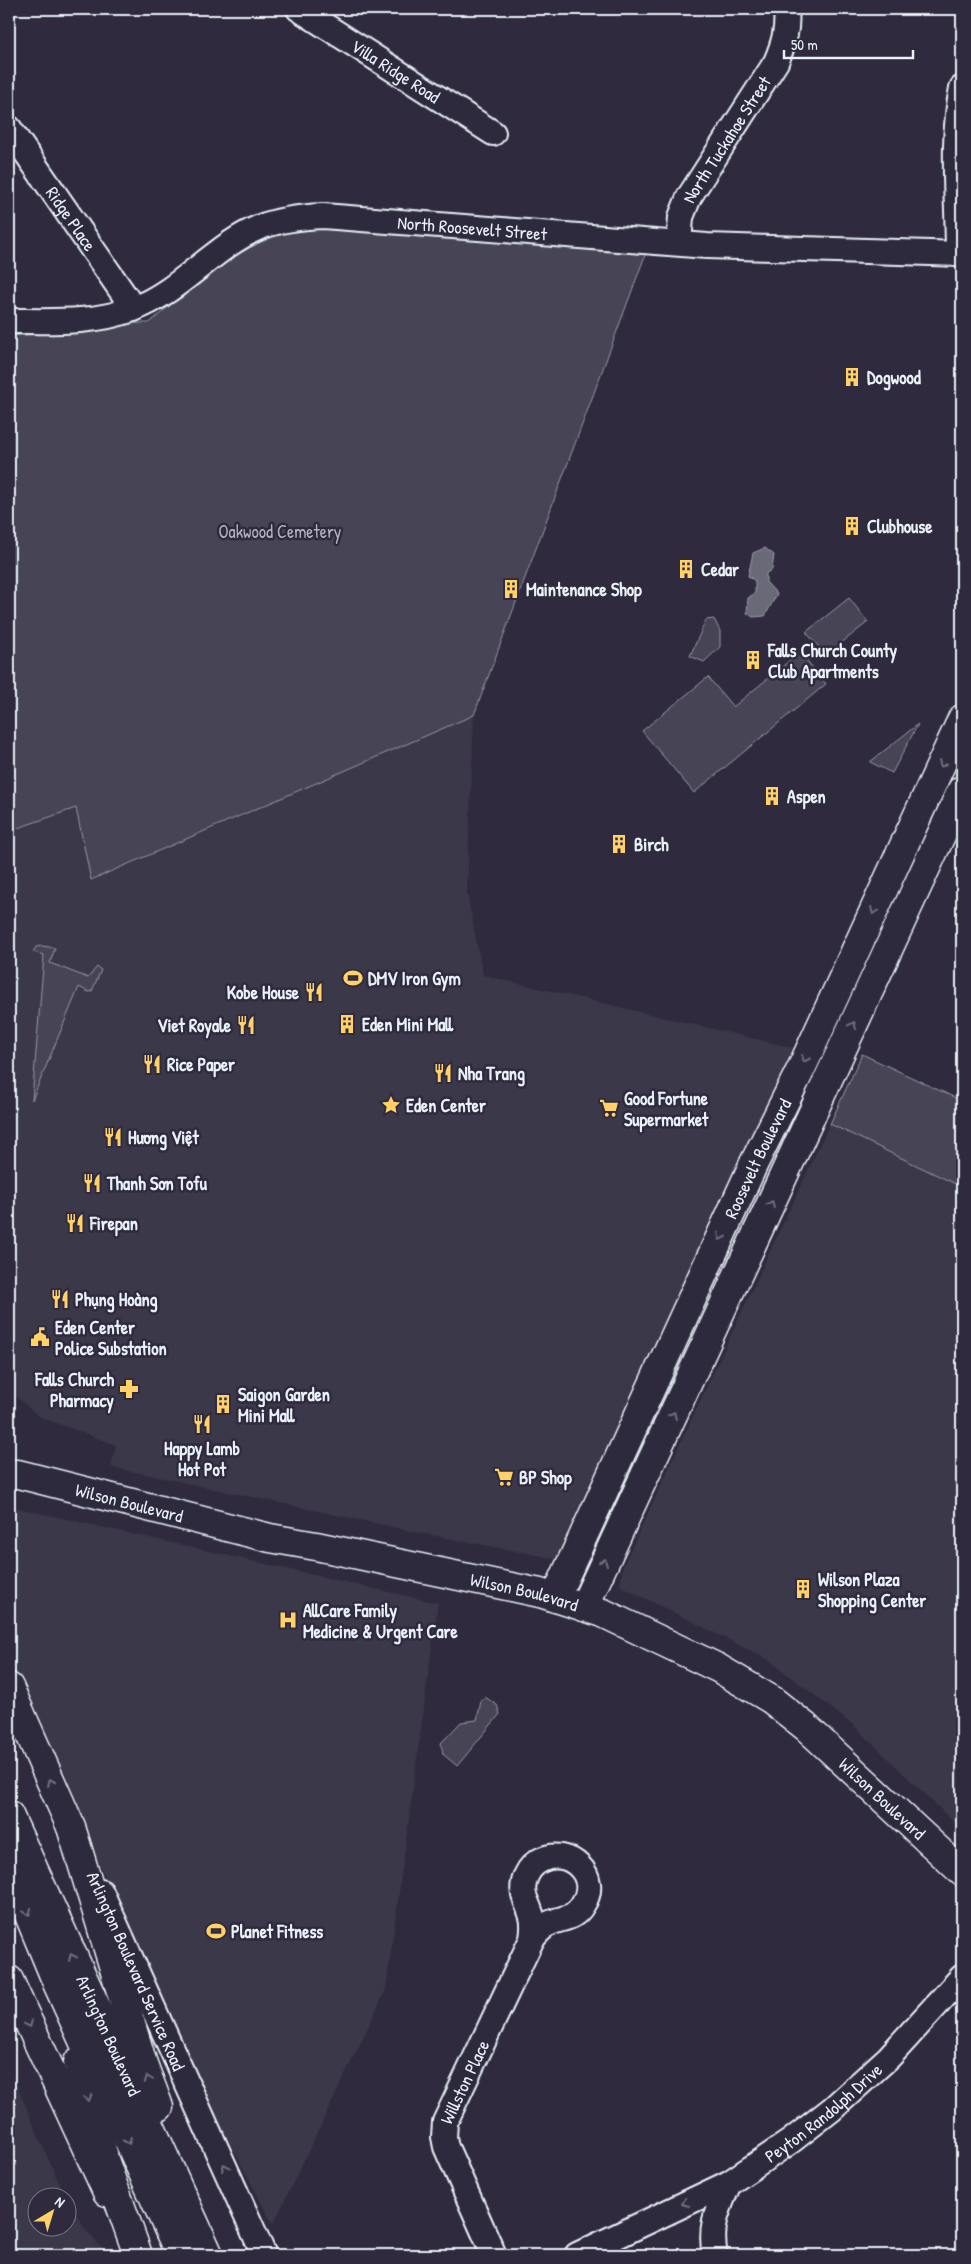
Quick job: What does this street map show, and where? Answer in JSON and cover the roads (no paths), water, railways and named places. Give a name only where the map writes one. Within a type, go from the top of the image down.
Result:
[{"type":"main road","name":"Roosevelt Boulevard","points":[[555,1598],[754,1163],[802,1067],[962,720]]},
{"type":"main road","name":"Roosevelt Boulevard","points":[[584,1607],[962,790]]},
{"type":"main road","name":"Wilson Boulevard","points":[[11,1474],[270,1538],[316,1546],[555,1598],[584,1607],[718,1668],[772,1700],[806,1727],[962,1872]]},
{"type":"main road","name":"Arlington Boulevard Service Road","points":[[9,1688],[71,1827]]},
{"type":"main road","name":"Arlington Boulevard","points":[[9,1815],[209,2255]]},
{"type":"main road","points":[[71,1827],[143,2064],[216,2255]]},
{"type":"main road","name":"Arlington Boulevard","points":[[9,1867],[57,1983],[180,2255]]},
{"type":"main road","points":[[9,1980],[90,2159],[138,2255]]},
{"type":"main road","points":[[57,1983],[105,2162],[138,2255]]},
{"type":"street","name":"Villa Ridge Road","points":[[299,9],[493,133]]},
{"type":"street","name":"North Tuckahoe Street","points":[[679,243],[681,217],[689,197],[776,62],[784,43],[787,23],[786,9]]},
{"type":"street","points":[[960,254],[957,143],[958,106],[962,88]]},
{"type":"street","name":"Ridge Place","points":[[9,128],[134,309]]},
{"type":"street","name":"North Roosevelt Street","points":[[9,321],[86,321],[113,316],[134,309],[166,291],[242,237],[259,228],[299,217],[332,217],[679,243],[960,254]]},
{"type":"street","name":"Arlington Boulevard Service Road","points":[[71,1827],[264,2255]]},
{"type":"street","name":"Willston Place","points":[[494,2255],[446,2147],[444,2137],[445,2122],[532,1939]]},
{"type":"street","name":"Peyton Randolph Drive","points":[[576,2255],[729,2182],[791,2141],[832,2109],[889,2057],[962,1977]]},
{"type":"street","points":[[715,2255],[711,2238],[716,2215],[729,2182]]},
{"type":"water","points":[[765,548],[774,555],[772,570],[766,573],[766,582],[777,594],[765,616],[753,617],[747,613],[748,598],[755,593],[755,581],[748,576],[753,553]]},
{"type":"place","name":"Dogwood","points":[[852,377]]},
{"type":"place","name":"Clubhouse","points":[[852,526]]},
{"type":"place","name":"Cedar","points":[[686,569]]},
{"type":"place","name":"Maintenance Shop","points":[[511,589]]},
{"type":"place","name":"Falls Church County Club Apartments","points":[[753,660]]},
{"type":"place","name":"Aspen","points":[[772,796]]},
{"type":"place","name":"Birch","points":[[619,844]]},
{"type":"place","name":"DMV Iron Gym","points":[[353,978]]},
{"type":"place","name":"Kobe House","points":[[314,992]]},
{"type":"place","name":"Eden Mini Mall","points":[[347,1024]]},
{"type":"place","name":"Viet Royale","points":[[246,1025]]},
{"type":"place","name":"Rice Paper","points":[[152,1064]]},
{"type":"place","name":"Nha Trang","points":[[443,1073]]},
{"type":"place","name":"Eden Center","points":[[391,1105]]},
{"type":"place","name":"Good Fortune Supermarket","points":[[609,1108]]},
{"type":"place","name":"Hương Việt","points":[[113,1137]]},
{"type":"place","name":"Thanh Sơn Tofu","points":[[92,1183]]},
{"type":"place","name":"Firepan","points":[[75,1223]]},
{"type":"place","name":"Phụng Hoàng","points":[[60,1299]]},
{"type":"place","name":"Eden Center Police Substation","points":[[40,1337]]},
{"type":"place","name":"Falls Church Pharmacy","points":[[129,1389]]},
{"type":"place","name":"Saigon Garden Mini Mall","points":[[223,1404]]},
{"type":"place","name":"Happy Lamb Hot Pot","points":[[202,1424]]},
{"type":"place","name":"BP Shop","points":[[504,1477]]},
{"type":"place","name":"Wilson Plaza Shopping Center","points":[[803,1589]]},
{"type":"place","name":"AllCare Family Medicine & Urgent Care","points":[[288,1620]]},
{"type":"place","name":"Planet Fitness","points":[[216,1931]]},
{"type":"park label","name":"Oakwood Cemetery","points":[[280,531]]}]
